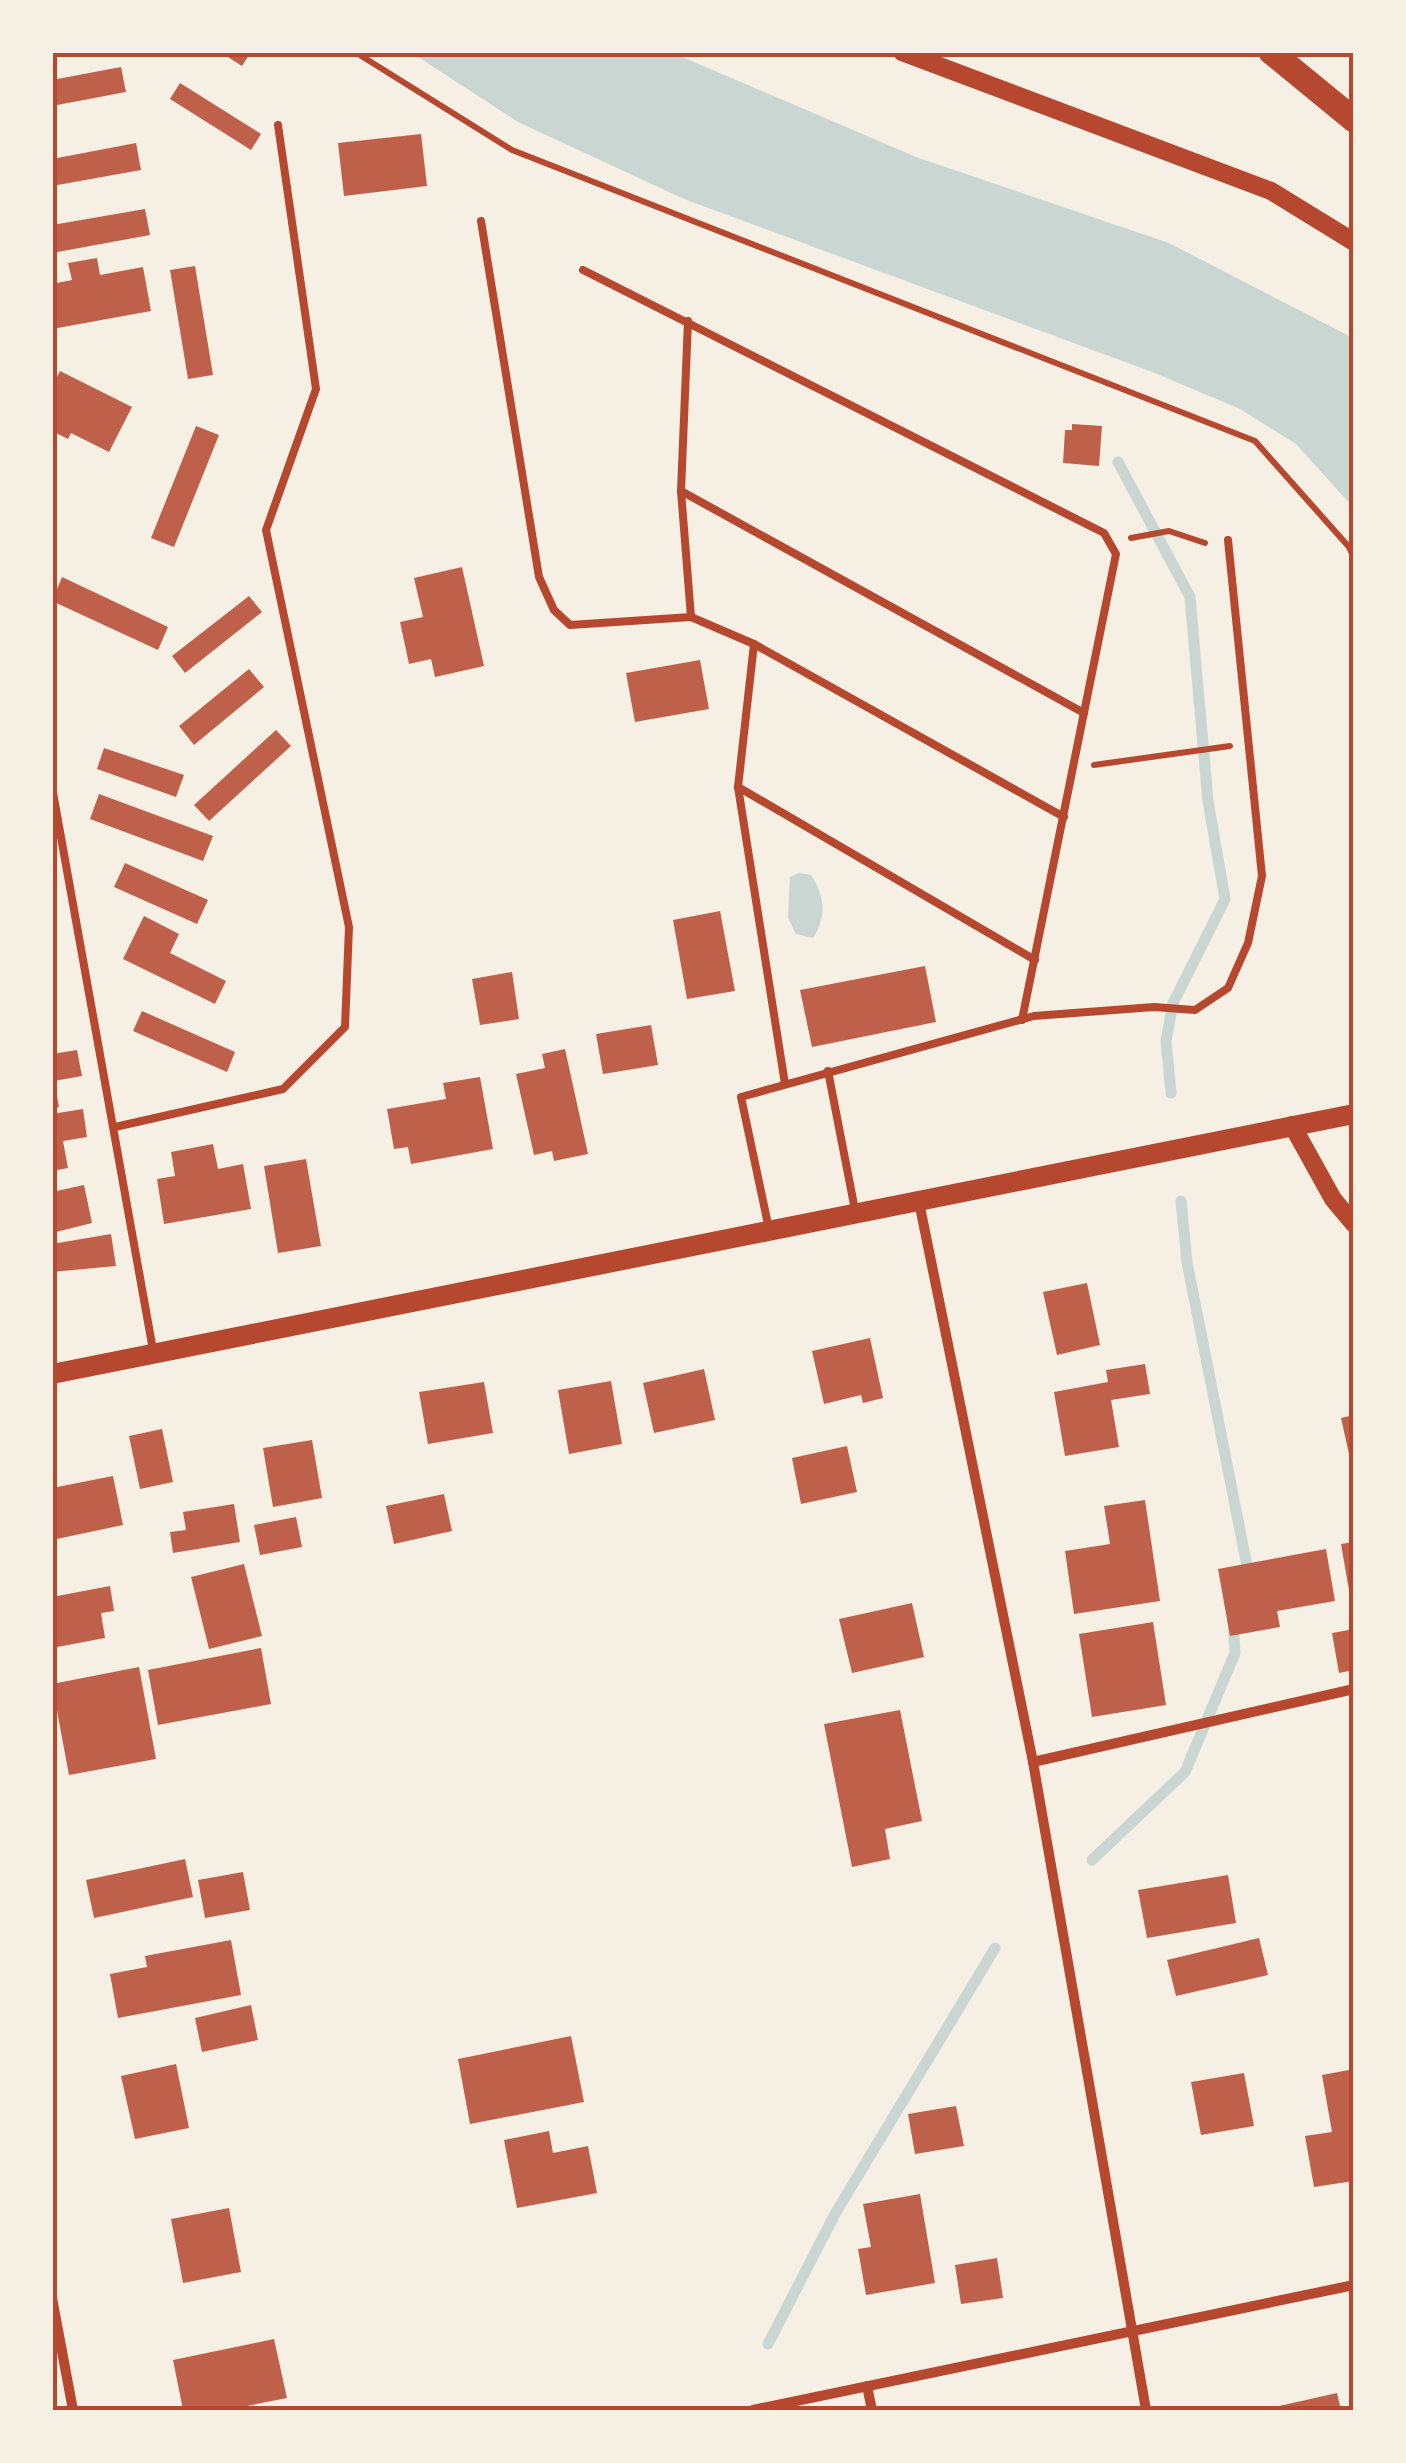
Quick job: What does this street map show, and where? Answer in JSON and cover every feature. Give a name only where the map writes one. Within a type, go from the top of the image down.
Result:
[{"type":"main road","points":[[1271,52],[1354,120]]},
{"type":"main road","points":[[52,1374],[1354,1114]]},
{"type":"street","points":[[902,52],[1271,191],[1354,242]]},
{"type":"street","points":[[1292,1125],[1333,1199],[1354,1224]]},
{"type":"street","points":[[919,1202],[1033,1762],[1146,2410]]},
{"type":"street","points":[[1033,1762],[1354,1689]]},
{"type":"street","points":[[754,2410],[1354,2285]]},
{"type":"street","points":[[52,2298],[73,2410]]},
{"type":"street","points":[[868,2386],[872,2410]]},
{"type":"lane","points":[[114,1127],[282,1089],[345,1028],[348,927],[266,530],[316,389],[278,125]]},
{"type":"lane","points":[[481,222],[540,577],[554,610],[570,625],[691,617],[754,644],[1064,818]]},
{"type":"lane","points":[[583,270],[1104,534],[1116,554],[1022,1020]]},
{"type":"lane","points":[[688,321],[681,491],[691,617]]},
{"type":"lane","points":[[681,491],[1084,714]]},
{"type":"lane","points":[[770,1232],[741,1097],[1022,1020],[1154,1007],[1195,1010],[1228,988],[1248,943],[1262,876],[1228,540]]},
{"type":"lane","points":[[754,644],[738,787],[785,1084]]},
{"type":"lane","points":[[52,787],[154,1354]]},
{"type":"lane","points":[[738,787],[1035,960]]},
{"type":"lane","points":[[828,1071],[856,1214]]},
{"type":"path","points":[[355,52],[512,150],[1255,440],[1349,547],[1354,558]]},
{"type":"path","points":[[1146,535],[1170,531],[1229,552]]},
{"type":"path","points":[[1073,769],[1222,745]]},
{"type":"shaded area","points":[[412,53],[673,53],[916,157],[1169,243],[1353,338],[1353,507],[1296,444],[1240,409],[1155,373],[684,199],[518,122]]},
{"type":"shaded area","points":[[799,873],[811,875],[821,899],[821,922],[813,938],[796,934],[788,918],[790,877]]},
{"type":"building","points":[[220,52],[251,52],[242,66]]},
{"type":"building","points":[[121,67],[126,92],[52,106],[52,80]]},
{"type":"building","points":[[180,83],[261,134],[251,150],[170,99]]},
{"type":"building","points":[[421,134],[427,186],[344,196],[338,143]]},
{"type":"building","points":[[136,143],[141,170],[52,186],[52,159]]},
{"type":"building","points":[[145,209],[150,235],[52,253],[52,225]]},
{"type":"building","points":[[97,258],[100,275],[143,267],[151,311],[52,329],[52,284],[72,280],[68,263]]},
{"type":"building","points":[[195,266],[213,375],[188,379],[170,270]]},
{"type":"building","points":[[60,371],[132,407],[109,452],[71,433],[68,439],[52,431],[52,387]]},
{"type":"building","points":[[1072,424],[1102,426],[1099,466],[1063,463],[1065,430],[1072,430]]},
{"type":"building","points":[[196,426],[219,435],[174,547],[151,538]]},
{"type":"building","points":[[462,567],[484,666],[435,677],[431,659],[409,664],[400,622],[423,617],[414,578]]},
{"type":"building","points":[[62,577],[168,627],[158,650],[52,601]]},
{"type":"building","points":[[249,596],[262,612],[185,673],[172,656]]},
{"type":"building","points":[[700,660],[709,709],[635,722],[626,673]]},
{"type":"building","points":[[249,669],[264,687],[194,745],[179,726]]},
{"type":"building","points":[[276,730],[291,746],[209,821],[194,805]]},
{"type":"building","points":[[104,748],[184,775],[176,797],[97,769]]},
{"type":"building","points":[[99,794],[213,836],[203,861],[90,819]]},
{"type":"building","points":[[125,863],[208,900],[197,924],[114,887]]},
{"type":"building","points":[[720,911],[735,991],[687,999],[673,920]]},
{"type":"building","points":[[144,916],[179,934],[170,953],[226,981],[215,1004],[123,959]]},
{"type":"building","points":[[925,966],[936,1022],[812,1047],[800,990]]},
{"type":"building","points":[[512,972],[519,1019],[480,1025],[472,979]]},
{"type":"building","points":[[142,1011],[235,1052],[227,1072],[133,1031]]},
{"type":"building","points":[[651,1025],[658,1065],[603,1074],[596,1034]]},
{"type":"building","points":[[565,1049],[588,1154],[554,1161],[552,1151],[534,1155],[516,1074],[545,1068],[542,1054]]},
{"type":"building","points":[[77,1050],[82,1076],[54,1081],[59,1107],[52,1109],[52,1054]]},
{"type":"building","points":[[480,1077],[493,1149],[411,1164],[408,1147],[394,1149],[387,1109],[446,1099],[443,1083]]},
{"type":"building","points":[[83,1109],[87,1137],[63,1141],[68,1168],[52,1171],[52,1114]]},
{"type":"building","points":[[213,1144],[218,1169],[243,1164],[251,1209],[164,1224],[157,1179],[175,1176],[171,1152]]},
{"type":"building","points":[[306,1159],[321,1246],[278,1253],[264,1166]]},
{"type":"building","points":[[84,1185],[92,1223],[52,1233],[52,1192]]},
{"type":"building","points":[[111,1234],[116,1266],[52,1272],[52,1244]]},
{"type":"building","points":[[1087,1283],[1100,1345],[1057,1355],[1043,1292]]},
{"type":"building","points":[[870,1338],[883,1398],[863,1403],[861,1395],[824,1404],[812,1351]]},
{"type":"building","points":[[1145,1364],[1150,1394],[1111,1400],[1119,1447],[1065,1456],[1054,1392],[1108,1382],[1106,1370]]},
{"type":"building","points":[[704,1369],[715,1420],[654,1433],[643,1383]]},
{"type":"building","points":[[611,1381],[622,1444],[569,1454],[558,1390]]},
{"type":"building","points":[[484,1382],[493,1433],[428,1444],[419,1392]]},
{"type":"building","points":[[1354,1415],[1354,1453],[1349,1454],[1341,1418]]},
{"type":"building","points":[[162,1429],[173,1482],[140,1489],[129,1436]]},
{"type":"building","points":[[312,1440],[322,1498],[273,1507],[263,1448]]},
{"type":"building","points":[[847,1446],[857,1492],[801,1504],[792,1458]]},
{"type":"building","points":[[113,1476],[123,1525],[52,1540],[52,1488]]},
{"type":"building","points":[[444,1494],[452,1531],[394,1544],[386,1506]]},
{"type":"building","points":[[1145,1500],[1160,1601],[1074,1614],[1065,1551],[1110,1544],[1104,1506]]},
{"type":"building","points":[[234,1504],[240,1542],[173,1553],[170,1532],[186,1530],[183,1512]]},
{"type":"building","points":[[296,1517],[302,1547],[260,1555],[254,1525]]},
{"type":"building","points":[[1354,1542],[1354,1596],[1350,1596],[1341,1544]]},
{"type":"building","points":[[1326,1549],[1335,1601],[1277,1611],[1280,1627],[1230,1636],[1218,1569]]},
{"type":"building","points":[[244,1564],[262,1636],[209,1649],[191,1577]]},
{"type":"building","points":[[110,1586],[114,1611],[101,1613],[105,1638],[52,1648],[52,1597]]},
{"type":"building","points":[[912,1603],[924,1657],[852,1673],[839,1619]]},
{"type":"building","points":[[1153,1622],[1166,1705],[1092,1717],[1079,1634]]},
{"type":"building","points":[[1354,1629],[1354,1670],[1339,1673],[1332,1633]]},
{"type":"building","points":[[261,1648],[271,1704],[158,1725],[148,1670]]},
{"type":"building","points":[[139,1667],[156,1759],[69,1775],[52,1684]]},
{"type":"building","points":[[900,1710],[922,1821],[885,1829],[890,1859],[852,1867],[824,1724]]},
{"type":"building","points":[[185,1859],[193,1897],[94,1918],[86,1880]]},
{"type":"building","points":[[243,1872],[250,1910],[205,1918],[198,1880]]},
{"type":"building","points":[[1228,1875],[1236,1923],[1147,1938],[1138,1890]]},
{"type":"building","points":[[1259,1938],[1268,1975],[1176,1996],[1167,1960]]},
{"type":"building","points":[[231,1940],[241,1995],[118,2018],[110,1974],[147,1967],[145,1956]]},
{"type":"building","points":[[251,2005],[258,2040],[202,2052],[195,2018]]},
{"type":"building","points":[[571,2036],[584,2102],[470,2124],[458,2059]]},
{"type":"building","points":[[176,2064],[189,2128],[135,2139],[121,2076]]},
{"type":"building","points":[[1354,2069],[1354,2181],[1314,2187],[1305,2136],[1332,2132],[1322,2075]]},
{"type":"building","points":[[1244,2073],[1254,2126],[1201,2135],[1191,2082]]},
{"type":"building","points":[[956,2106],[964,2146],[915,2154],[908,2114]]},
{"type":"building","points":[[549,2131],[553,2153],[588,2146],[597,2193],[517,2208],[504,2140]]},
{"type":"building","points":[[920,2194],[935,2283],[866,2295],[858,2249],[871,2247],[863,2204]]},
{"type":"building","points":[[229,2208],[241,2272],[183,2283],[171,2219]]},
{"type":"building","points":[[997,2258],[1003,2298],[961,2304],[955,2265]]},
{"type":"building","points":[[274,2339],[287,2398],[227,2410],[183,2410],[173,2360]]},
{"type":"building","points":[[1337,2393],[1341,2410],[1266,2410],[1266,2409]]},
{"type":"waterway","points":[[1118,462],[1190,597],[1208,801],[1225,899],[1173,1003],[1166,1041],[1171,1093]]},
{"type":"waterway","points":[[1181,1201],[1187,1262],[1248,1571],[1245,1578]]},
{"type":"waterway","points":[[1092,1860],[1185,1772],[1235,1653],[1233,1620]]},
{"type":"waterway","points":[[768,2344],[835,2214],[995,1948]]}]
